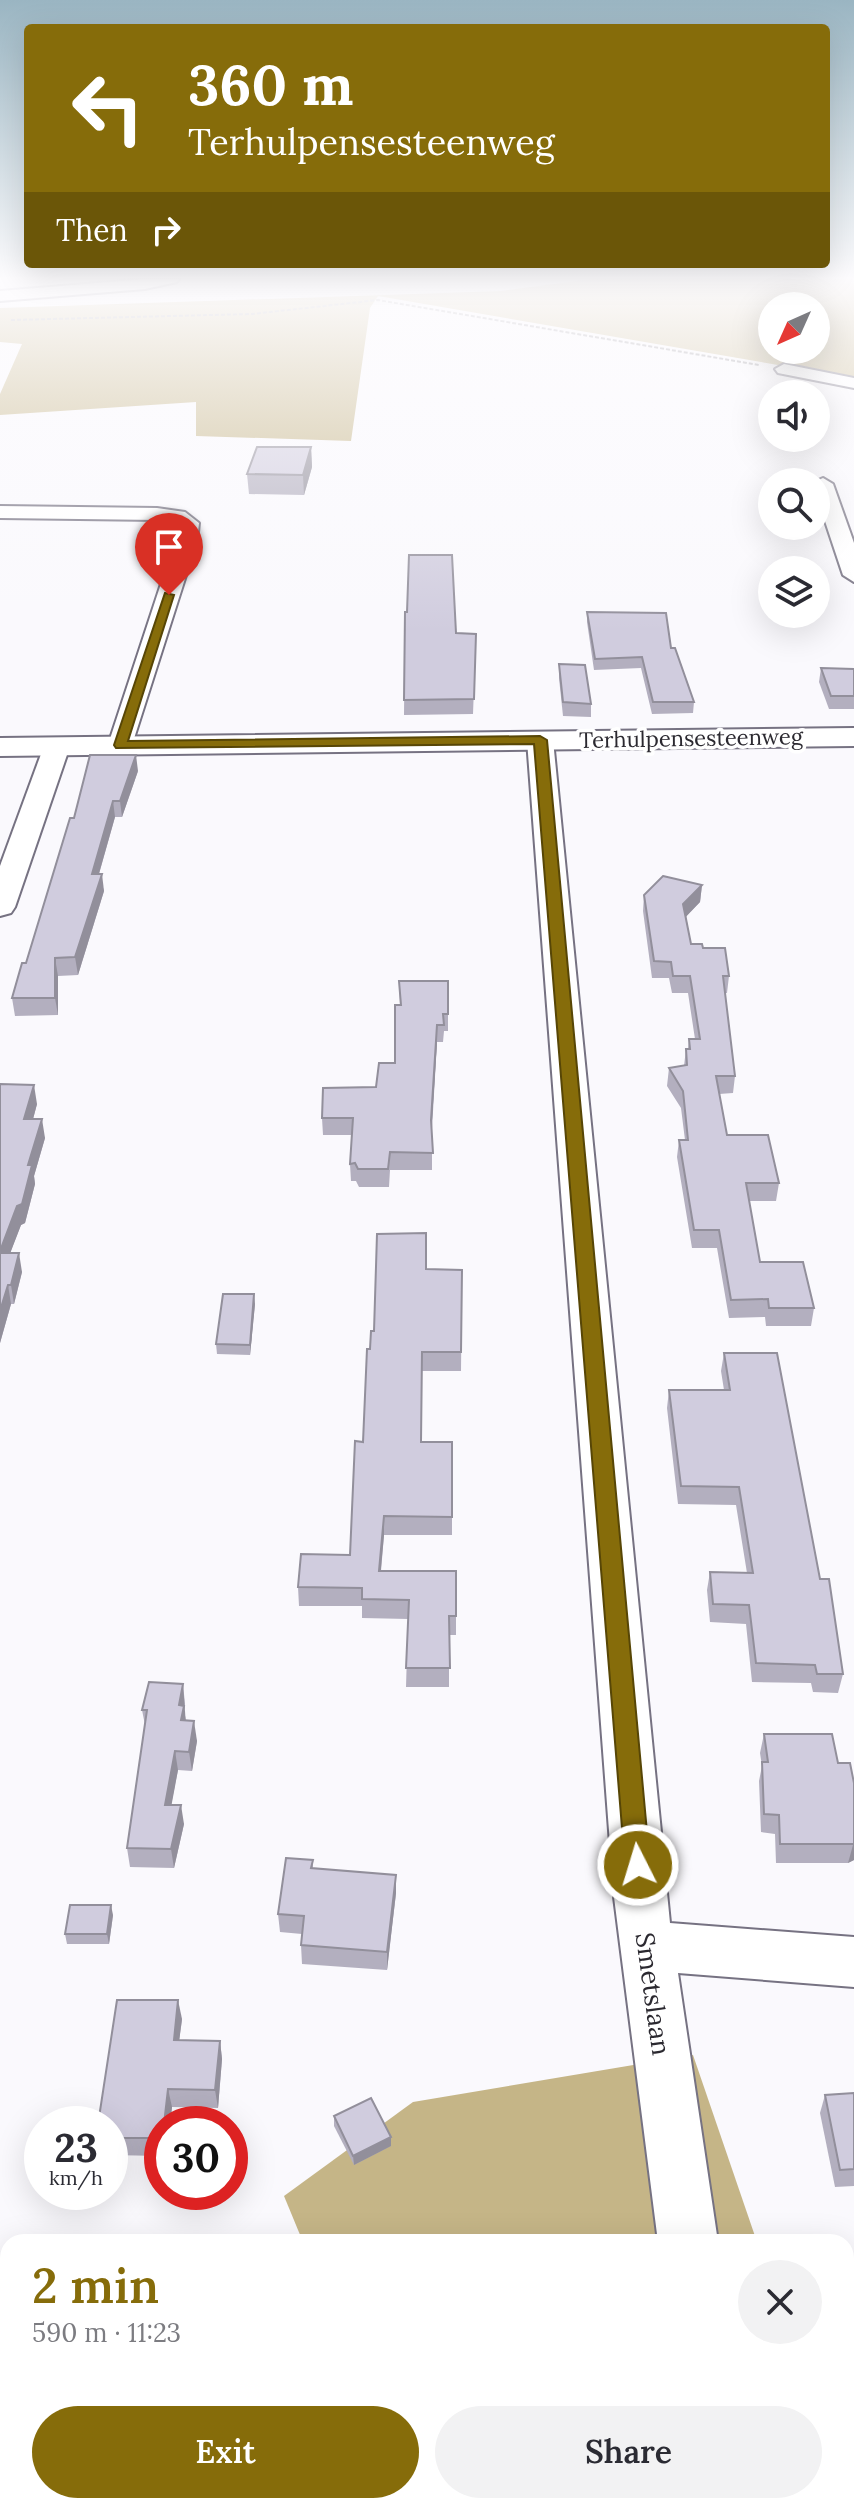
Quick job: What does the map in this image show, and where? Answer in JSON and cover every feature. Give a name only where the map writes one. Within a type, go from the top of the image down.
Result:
[{"type":"main road","name":"Terhulpensesteenweg","points":[[0,747],[854,737]]},
{"type":"street","points":[[830,505],[854,575]]},
{"type":"street","points":[[0,512],[157,514],[178,516],[188,523],[186,541],[121,745]]},
{"type":"street","name":"Smetslaan","points":[[540,740],[646,1946],[687,2234]]},
{"type":"street","points":[[0,907],[57,746]]},
{"type":"street","points":[[646,1946],[854,1962]]},
{"type":"shaded area","points":[[0,396],[357,396],[351,441],[196,436],[196,402],[0,415]]},
{"type":"shaded area","points":[[693,2055],[754,2234],[300,2234],[284,2196],[413,2102]]},
{"type":"building","points":[[257,447],[311,447],[303,475],[247,474]]},
{"type":"building","points":[[409,555],[452,555],[456,633],[476,634],[474,699],[404,700]]},
{"type":"building","points":[[587,612],[666,613],[671,648],[675,648],[694,702],[653,702],[642,657],[595,659]]},
{"type":"building","points":[[559,664],[585,665],[591,704],[563,702]]},
{"type":"building","points":[[821,668],[854,669],[854,696],[831,696]]},
{"type":"building","points":[[90,755],[136,755],[120,801],[113,801],[92,874],[102,874],[75,957],[55,958],[55,998],[12,998],[22,963],[26,963],[70,818],[74,818]]},
{"type":"building","points":[[663,876],[702,885],[683,904],[691,944],[702,944],[703,948],[725,948],[729,976],[723,976],[735,1076],[716,1076],[727,1135],[768,1135],[779,1183],[746,1183],[760,1262],[803,1262],[814,1308],[769,1308],[768,1299],[731,1300],[719,1230],[694,1230],[679,1140],[688,1140],[683,1091],[669,1068],[687,1065],[689,1039],[700,1039],[690,976],[673,976],[671,962],[654,961],[644,895]]},
{"type":"building","points":[[399,981],[448,981],[448,1014],[443,1014],[444,1025],[437,1025],[431,1120],[433,1153],[390,1152],[388,1169],[358,1169],[355,1163],[350,1164],[353,1118],[322,1118],[323,1088],[376,1087],[379,1063],[395,1063],[395,1005],[401,1005]]},
{"type":"building","points":[[0,1084],[34,1085],[24,1119],[42,1119],[28,1165],[32,1165],[22,1204],[17,1206],[0,1251]]},
{"type":"building","points":[[426,1233],[426,1269],[462,1270],[461,1352],[422,1352],[421,1442],[452,1442],[452,1517],[384,1516],[379,1571],[456,1571],[456,1616],[449,1616],[450,1668],[406,1668],[409,1600],[362,1599],[362,1588],[298,1587],[301,1554],[350,1555],[355,1441],[363,1442],[367,1349],[370,1349],[371,1331],[374,1331],[377,1234]]},
{"type":"building","points":[[0,1253],[19,1253],[0,1311]]},
{"type":"building","points":[[223,1294],[254,1294],[250,1345],[216,1344]]},
{"type":"building","points":[[724,1353],[777,1353],[820,1579],[829,1579],[843,1674],[817,1674],[815,1665],[756,1663],[749,1605],[713,1604],[710,1572],[753,1573],[739,1487],[681,1486],[669,1390],[730,1390]]},
{"type":"building","points":[[149,1682],[183,1684],[179,1705],[184,1706],[181,1720],[194,1721],[189,1752],[175,1751],[165,1805],[181,1805],[171,1849],[127,1848],[147,1710],[142,1710]]},
{"type":"building","points":[[764,1734],[832,1734],[838,1763],[850,1763],[854,1783],[854,1844],[780,1844],[779,1815],[764,1814],[762,1762],[768,1762]]},
{"type":"building","points":[[286,1858],[313,1860],[311,1868],[396,1875],[387,1952],[301,1945],[304,1916],[278,1914]]},
{"type":"building","points":[[70,1905],[111,1905],[107,1934],[65,1934]]},
{"type":"building","points":[[117,2000],[178,2000],[174,2040],[220,2041],[215,2090],[168,2089],[166,2106],[144,2106],[144,2138],[128,2138],[128,2106],[101,2106]]},
{"type":"building","points":[[854,2093],[854,2169],[840,2170],[825,2095]]},
{"type":"building","points":[[371,2098],[391,2137],[353,2156],[334,2116]]},
{"type":"route","points":[[169,595],[121,745],[540,740],[638,1865]]}]
